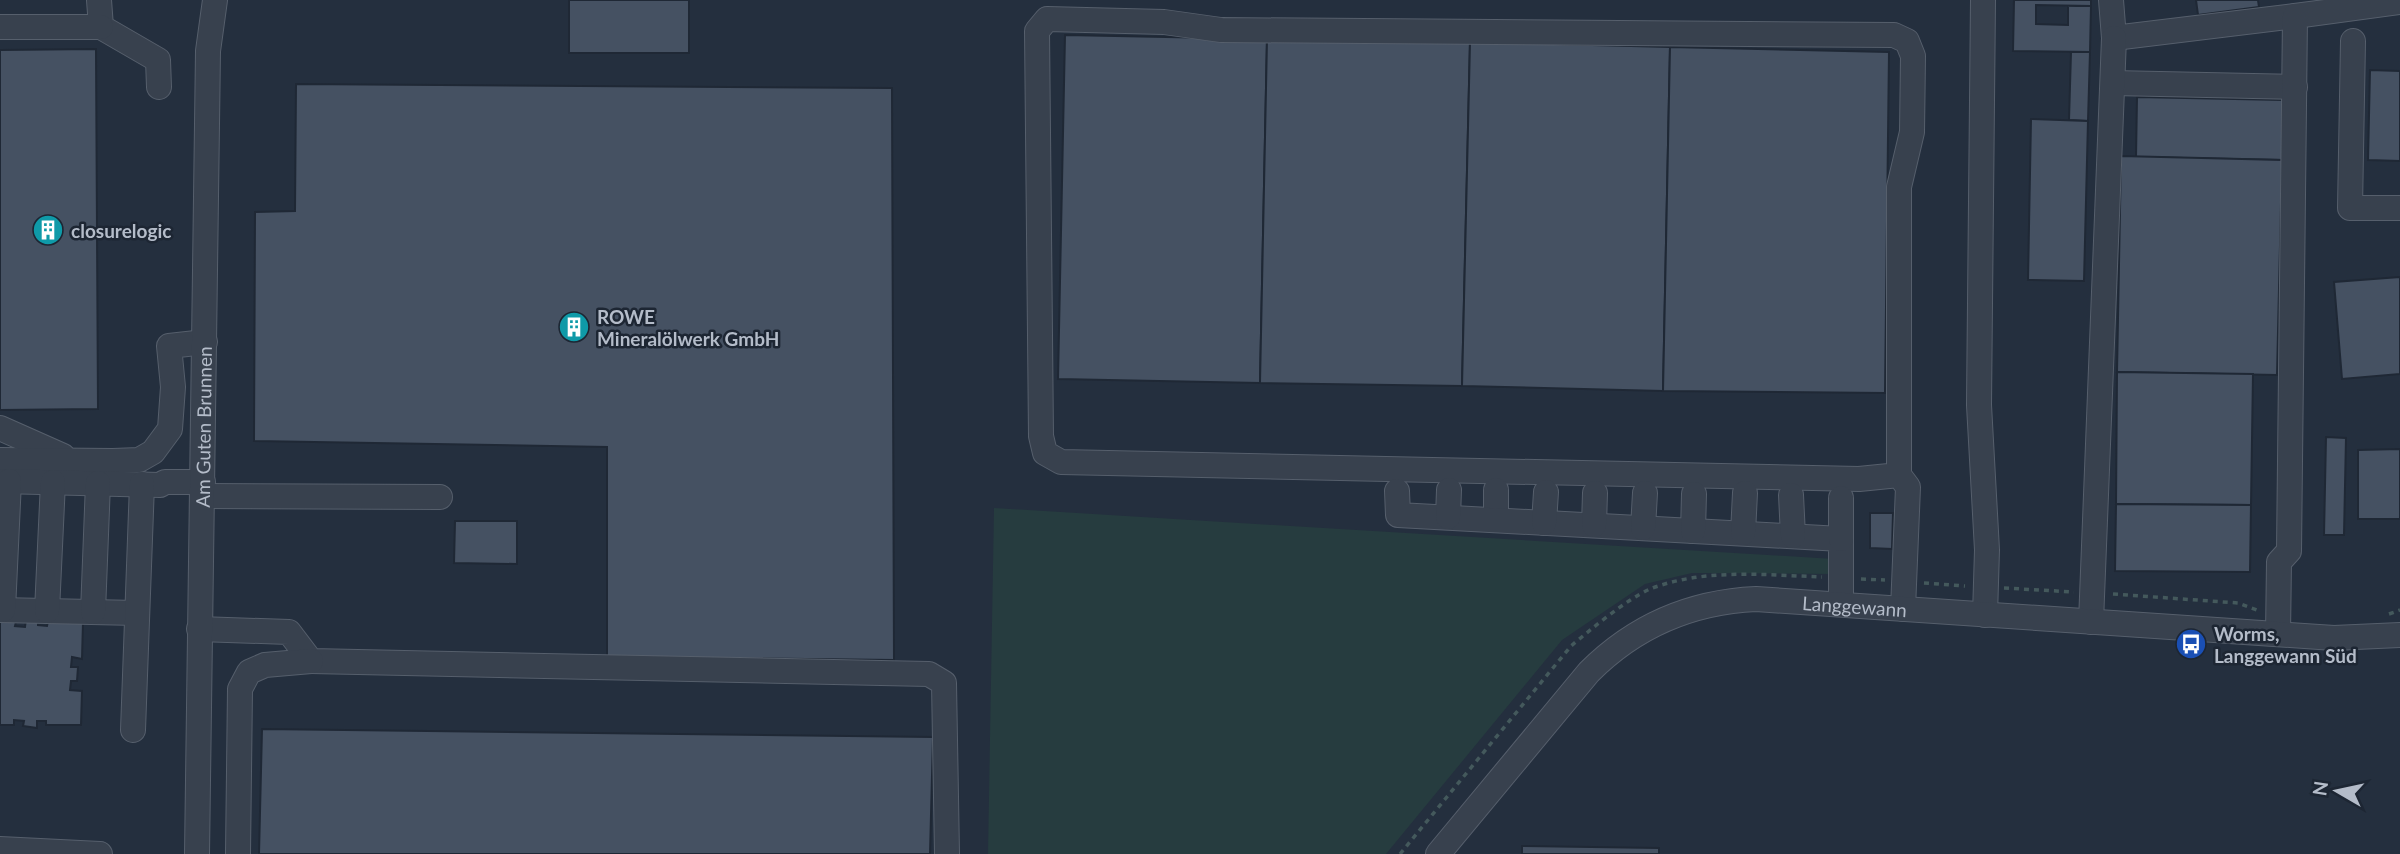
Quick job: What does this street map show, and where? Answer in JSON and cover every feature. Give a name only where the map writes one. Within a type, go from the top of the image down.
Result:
[{"type":"street","points":[[99,0],[101,27]]},
{"type":"street","name":"Am Guten Brunnen","points":[[197,854],[208,51],[215,0]]},
{"type":"street","points":[[1983,0],[1979,405],[1987,550],[1985,615]]},
{"type":"street","points":[[2091,622],[2113,83],[2114,38],[2110,0]]},
{"type":"street","points":[[2114,38],[2400,2]]},
{"type":"street","points":[[2278,625],[2279,562],[2289,551],[2295,16]]},
{"type":"street","points":[[1899,475],[1845,479],[1061,462],[1045,453],[1041,436],[1037,31],[1047,19],[1164,22],[1221,30],[1895,35],[1907,41],[1913,56],[1912,132],[1899,187],[1899,475],[1908,487],[1903,609]]},
{"type":"street","points":[[0,27],[101,27],[158,60],[159,87]]},
{"type":"street","points":[[2353,41],[2350,208],[2400,208]]},
{"type":"street","points":[[2113,83],[2295,87]]},
{"type":"street","points":[[3,474],[73,460],[139,460],[153,452],[170,429],[173,387],[169,346],[205,342]]},
{"type":"street","points":[[0,428],[73,460]]},
{"type":"street","points":[[3,474],[53,482],[440,497]]},
{"type":"street","points":[[3,474],[2,610],[137,613]]},
{"type":"street","points":[[47,611],[53,482]]},
{"type":"street","points":[[93,612],[98,483]]},
{"type":"street","points":[[133,730],[142,484]]},
{"type":"street","points":[[1448,517],[1449,490]]},
{"type":"street","points":[[1496,490],[1496,520]]},
{"type":"street","points":[[1397,491],[1398,515],[1841,539]]},
{"type":"street","points":[[1544,523],[1546,492]]},
{"type":"street","points":[[1643,528],[1645,493]]},
{"type":"street","points":[[1594,525],[1595,494]]},
{"type":"street","points":[[1693,531],[1694,494]]},
{"type":"street","points":[[1744,533],[1745,494]]},
{"type":"street","points":[[1791,495],[1793,536]]},
{"type":"street","points":[[1841,498],[1841,604]]},
{"type":"street","name":"Langgewann","points":[[1438,854],[1589,672],[1608,653],[1633,635],[1681,612],[1729,601],[1756,599],[2091,622],[2278,625],[2334,638],[2384,627],[2400,635]]},
{"type":"street","points":[[199,629],[289,632],[311,661]]},
{"type":"street","points":[[238,854],[240,689],[249,672],[265,665],[311,661],[929,674],[944,683],[947,854]]},
{"type":"street","points":[[0,849],[100,854]]},
{"type":"path","points":[[1400,854],[1571,646],[1599,623],[1649,590],[1690,579],[1729,574],[1841,577],[2238,603],[2278,625]]},
{"type":"path","points":[[2384,627],[2400,610]]},
{"type":"green space","points":[[994,508],[1834,559],[1834,574],[1692,573],[1645,584],[1562,640],[1386,854],[988,854]]},
{"type":"building","points":[[569,0],[689,0],[689,53],[569,53]]},
{"type":"building","points":[[2014,0],[2091,0],[2091,6],[2090,52],[2013,51]],"holes":[[[2036,5],[2091,6],[2068,6],[2068,25],[2036,24]]]},
{"type":"building","points":[[2196,0],[2258,0],[2259,7],[2198,15]]},
{"type":"building","points":[[1065,35],[1267,39],[1260,383],[1058,379]]},
{"type":"building","points":[[1267,39],[1470,42],[1462,386],[1260,383]]},
{"type":"building","points":[[1470,42],[1670,47],[1663,391],[1462,386]]},
{"type":"building","points":[[1670,47],[1889,52],[1885,393],[1663,391]]},
{"type":"building","name":"closurelogic","points":[[96,49],[98,409],[0,410],[0,50]]},
{"type":"building","points":[[2071,52],[2090,52],[2088,121],[2069,120]]},
{"type":"building","points":[[2370,70],[2400,71],[2400,161],[2368,160]]},
{"type":"building","name":"ROWE Mineralölwerk GmbH","points":[[296,84],[892,88],[894,660],[607,657],[607,447],[254,441],[255,212],[295,211]]},
{"type":"building","points":[[2137,97],[2283,100],[2282,160],[2136,157]]},
{"type":"building","points":[[2031,119],[2088,121],[2084,281],[2028,280]]},
{"type":"building","points":[[2121,156],[2282,160],[2277,375],[2117,372]]},
{"type":"building","points":[[2400,277],[2400,374],[2342,379],[2334,282]]},
{"type":"building","points":[[2117,372],[2253,374],[2251,505],[2116,504]]},
{"type":"building","points":[[2326,437],[2346,438],[2344,535],[2324,535]]},
{"type":"building","points":[[2400,449],[2400,519],[2358,519],[2358,450]]},
{"type":"building","points":[[2116,504],[2251,505],[2250,572],[2115,571]]},
{"type":"building","points":[[1870,513],[1893,513],[1892,549],[1870,548]]},
{"type":"building","points":[[455,521],[517,521],[517,564],[454,563]]},
{"type":"building","points":[[26,619],[38,620],[38,625],[47,626],[48,621],[83,622],[82,659],[72,657],[71,667],[78,667],[77,681],[71,681],[70,690],[82,691],[81,725],[46,725],[46,721],[37,721],[37,728],[23,726],[24,721],[14,720],[14,725],[0,725],[0,621],[16,622],[15,626],[25,627]]},
{"type":"building","points":[[262,729],[933,737],[930,854],[259,854]]},
{"type":"building","points":[[1522,846],[1659,848],[1659,854],[1522,854]]},
{"type":"place","name":"closurelogic","points":[[48,230]]},
{"type":"place","name":"ROWE Mineralölwerk GmbH","points":[[574,327]]},
{"type":"place","name":"Worms, Langgewann Süd","points":[[2191,644]]}]
